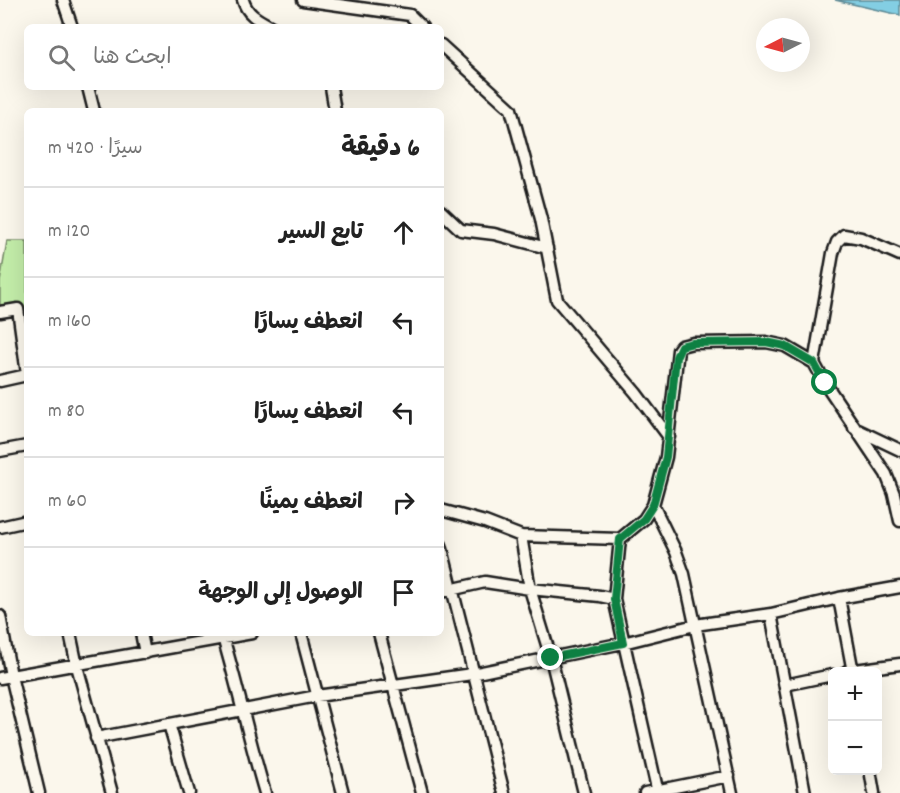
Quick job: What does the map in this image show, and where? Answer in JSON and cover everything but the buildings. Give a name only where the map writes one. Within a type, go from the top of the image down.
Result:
[{"type":"street","points":[[63,0],[71,24]]},
{"type":"street","points":[[243,0],[245,7],[254,18],[266,24]]},
{"type":"street","points":[[303,0],[410,15],[419,24]]},
{"type":"street","points":[[444,48],[511,109],[541,219],[557,300],[636,393],[669,437]]},
{"type":"street","points":[[89,90],[93,108]]},
{"type":"street","points":[[332,90],[334,108]]},
{"type":"street","points":[[444,214],[461,230],[494,234],[547,248]]},
{"type":"street","points":[[814,363],[830,268],[837,242],[844,235],[861,238],[900,255]]},
{"type":"street","points":[[0,312],[18,309],[24,353]]},
{"type":"street","points":[[444,511],[485,522],[521,536],[620,539],[644,519],[653,505],[666,457],[676,357],[681,346],[693,343],[766,342],[785,346],[814,363],[895,488],[900,521]]},
{"type":"street","points":[[0,381],[24,376]]},
{"type":"street","points":[[854,428],[900,450]]},
{"type":"street","points":[[0,451],[24,447]]},
{"type":"street","points":[[653,505],[684,574],[732,793]]},
{"type":"street","points":[[0,527],[24,522]]},
{"type":"street","points":[[521,536],[530,589],[551,658],[584,793]]},
{"type":"street","points":[[620,539],[614,599],[658,792]]},
{"type":"street","points":[[444,573],[446,591],[472,674],[504,793]]},
{"type":"street","points":[[446,591],[485,582],[614,599]]},
{"type":"street","points":[[96,738],[317,696],[472,674],[623,643],[695,625],[771,614],[838,598],[900,587]]},
{"type":"street","points":[[838,598],[850,667]]},
{"type":"street","points":[[771,614],[805,793]]},
{"type":"street","points":[[0,616],[5,677],[39,793]]},
{"type":"street","points":[[71,636],[112,793]]},
{"type":"street","points":[[142,636],[145,653]]},
{"type":"street","points":[[5,677],[77,666],[222,636],[265,793]]},
{"type":"street","points":[[303,636],[343,793]]},
{"type":"street","points":[[380,636],[422,793]]},
{"type":"street","points":[[879,667],[900,664]]},
{"type":"street","points":[[784,685],[828,676]]},
{"type":"street","points":[[169,724],[189,793]]},
{"type":"street","points":[[871,775],[874,793]]},
{"type":"street","points":[[645,793],[729,776]]},
{"type":"green space","points":[[7,241],[24,241],[24,320],[14,305],[0,305],[0,282]]},
{"type":"water","points":[[835,0],[900,0],[900,15]]},
{"type":"route","points":[[551,658],[623,643],[614,599],[620,539],[644,519],[653,505],[666,457],[676,357],[681,346],[693,343],[766,342],[785,346],[814,363],[825,383]]}]
